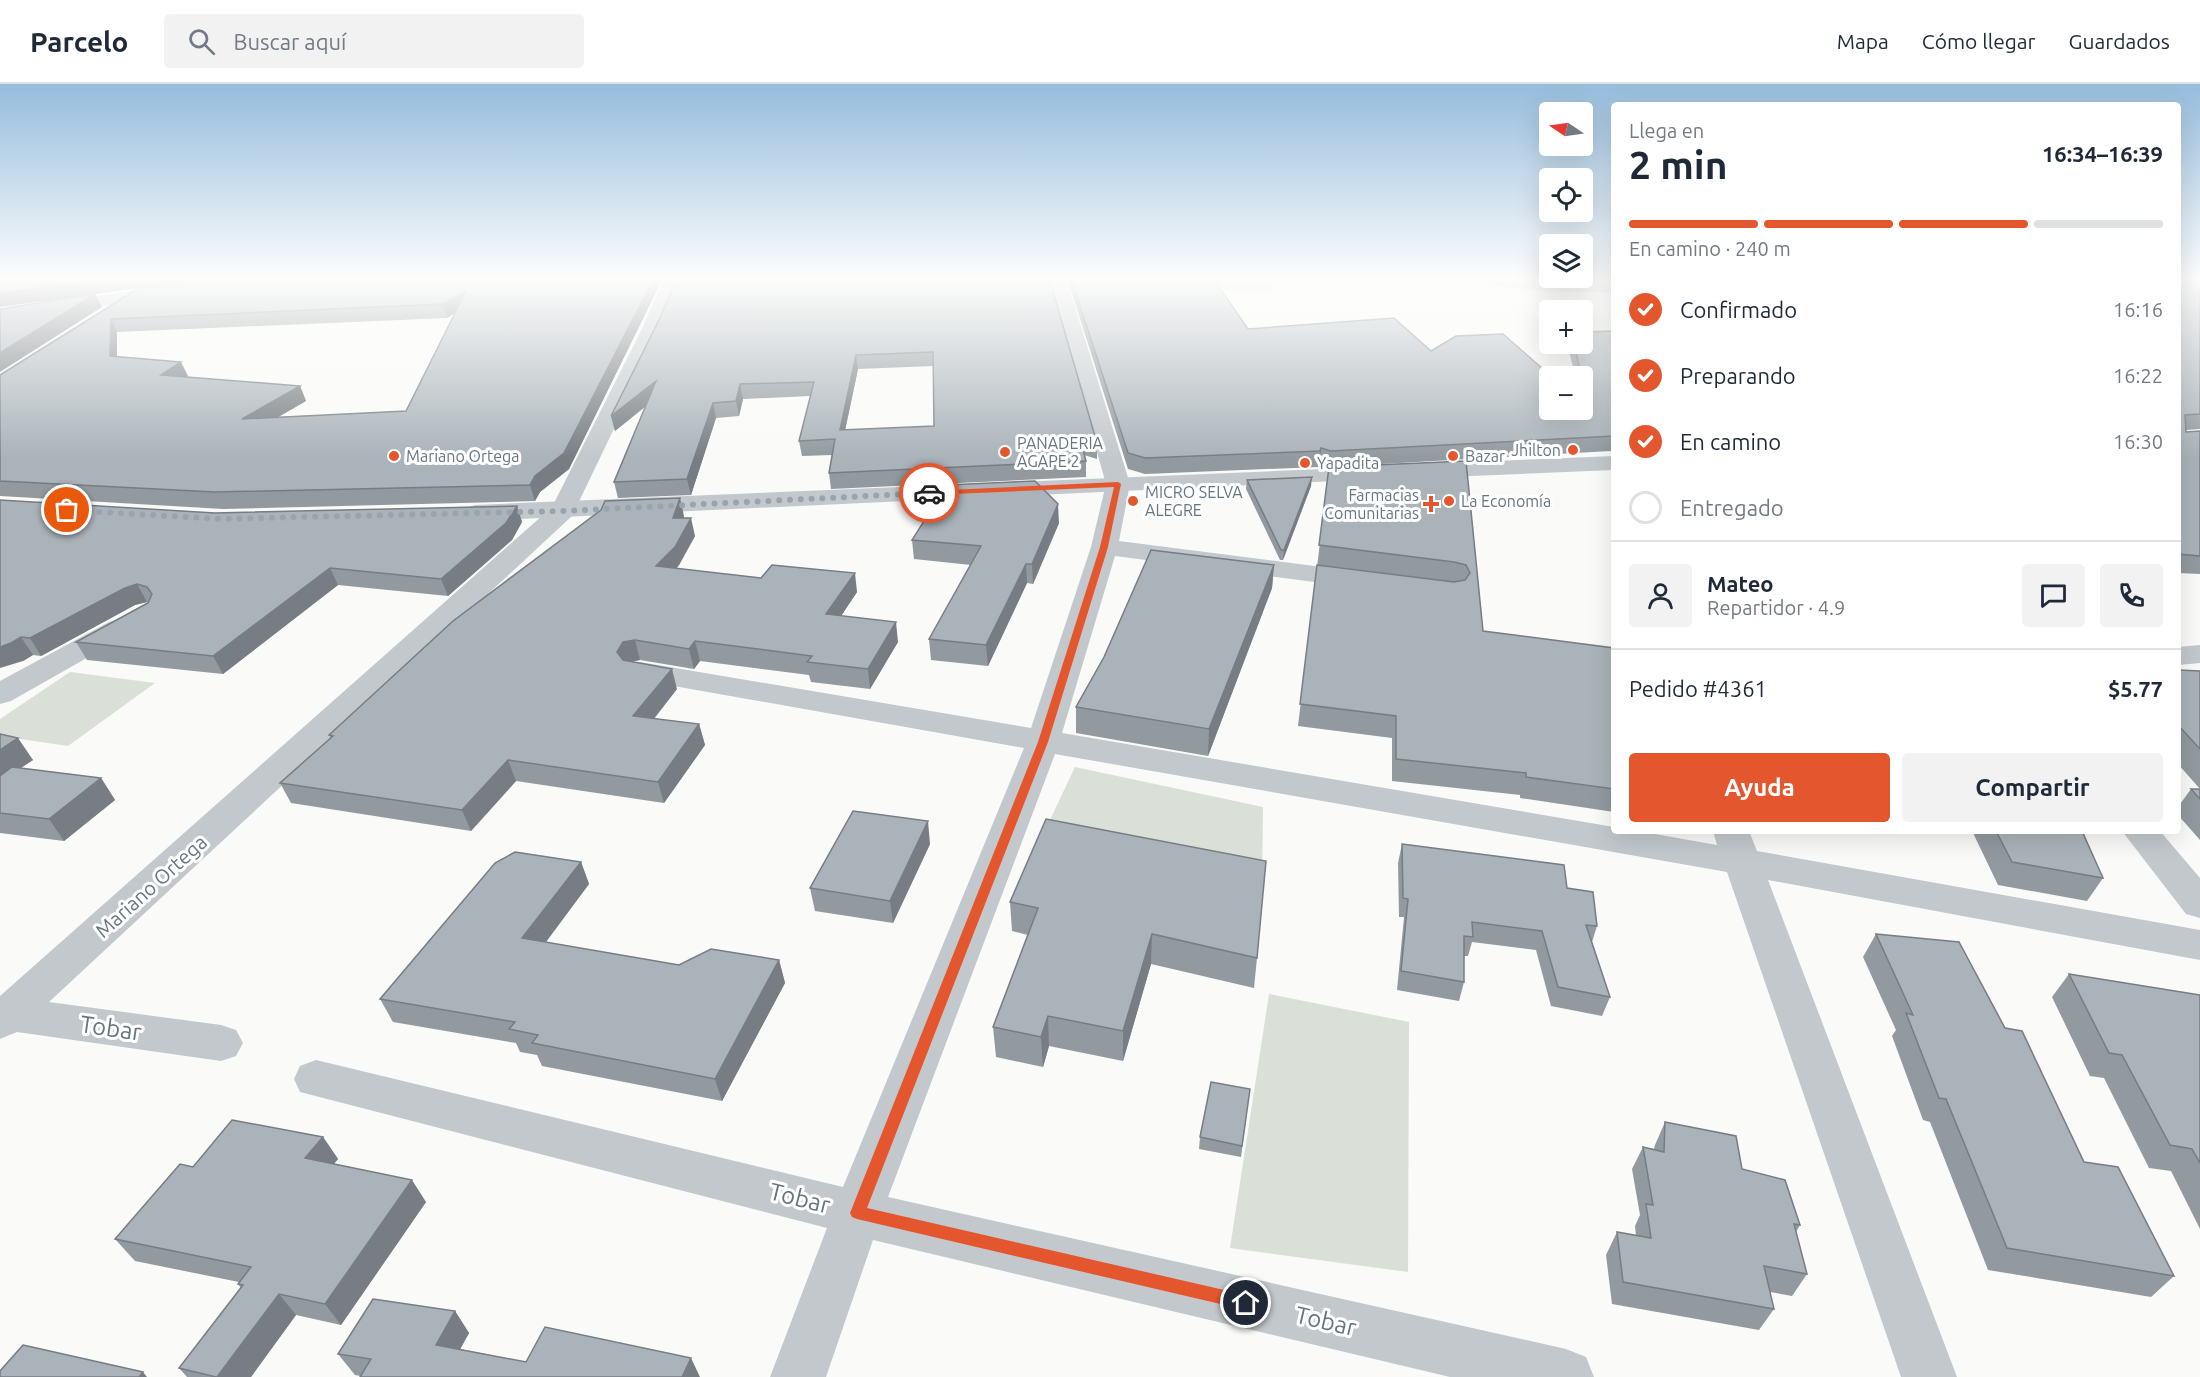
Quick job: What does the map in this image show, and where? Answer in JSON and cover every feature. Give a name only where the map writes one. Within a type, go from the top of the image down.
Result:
[{"type":"street","name":"Mariano Ortega","points":[[3,1016],[563,511],[647,338]]},
{"type":"street","points":[[798,1377],[857,1213],[1043,742],[1104,547],[1118,484],[1075,338]]},
{"type":"street","points":[[458,513],[563,511],[1611,463]]},
{"type":"street","points":[[1104,547],[1381,582]]},
{"type":"street","points":[[0,694],[146,613]]},
{"type":"street","points":[[2181,656],[2200,654]]},
{"type":"street","points":[[640,671],[1043,742],[1611,827]]},
{"type":"street","points":[[1657,834],[1737,846],[2200,945]]},
{"type":"street","points":[[2142,834],[2200,904]]},
{"type":"street","points":[[1737,846],[1929,1377]]},
{"type":"street","name":"Tobar","points":[[3,1016],[221,1043]]},
{"type":"street","name":"Tobar","points":[[316,1080],[857,1213],[1566,1377]]},
{"type":"shaded area","points":[[70,672],[155,683],[68,746],[0,736],[0,719]]},
{"type":"shaded area","points":[[1075,767],[1263,807],[1262,891],[1041,839]]},
{"type":"shaded area","points":[[1269,994],[1409,1022],[1408,1272],[1230,1248]]},
{"type":"building","points":[[0,338],[24,338],[0,353]]},
{"type":"building","points":[[59,338],[110,338],[110,356],[181,362],[161,375],[300,386],[242,419],[406,411],[442,338],[623,338],[564,453],[535,476],[530,485],[215,492],[0,481],[0,375]]},
{"type":"building","points":[[650,338],[1067,338],[1097,443],[1080,438],[1086,461],[829,473],[835,439],[799,441],[814,382],[740,384],[736,401],[713,403],[687,479],[614,482],[656,381],[611,416]],"holes":[[[933,352],[934,426],[840,430],[856,355]]]},
{"type":"building","points":[[1091,338],[1417,338],[1431,351],[1452,338],[1508,338],[1540,366],[1539,420],[1593,420],[1593,366],[1579,366],[1576,354],[1593,354],[1593,338],[1611,338],[1611,436],[1145,458],[1128,453]]},
{"type":"building","points":[[2181,338],[2200,338],[2200,414],[2185,415],[2186,432],[2200,431],[2200,556],[2181,554]]},
{"type":"building","points":[[1466,461],[1483,631],[1611,648],[1611,789],[1526,777],[1526,773],[1396,759],[1396,716],[1300,704],[1317,565],[1454,582],[1465,580],[1470,573],[1466,565],[1454,562],[1319,545],[1329,467]]},
{"type":"building","points":[[1312,477],[1284,550],[1281,550],[1247,480]]},
{"type":"building","points":[[1035,481],[1058,504],[1032,564],[1026,564],[986,645],[929,639],[981,546],[912,540],[947,485]]},
{"type":"building","points":[[680,498],[673,518],[691,518],[675,547],[656,566],[761,578],[772,565],[855,573],[826,614],[896,622],[868,669],[807,662],[812,656],[695,641],[689,649],[635,640],[623,642],[617,652],[623,660],[672,669],[633,716],[699,724],[658,782],[508,760],[462,810],[280,783],[333,736],[329,735],[453,621],[601,510],[605,501]]},
{"type":"building","points":[[0,500],[215,513],[517,506],[506,523],[441,579],[330,568],[213,656],[76,642],[148,603],[152,594],[147,587],[137,584],[125,588],[30,638],[21,637],[0,647]]},
{"type":"building","points":[[1151,550],[1274,565],[1209,729],[1076,707],[1104,657]]},
{"type":"building","points":[[2181,670],[2200,671],[2200,749],[2181,728]]},
{"type":"building","points":[[0,734],[18,738],[0,750]]},
{"type":"building","points":[[12,767],[101,778],[49,819],[0,813],[0,776]]},
{"type":"building","points":[[2191,789],[2200,789],[2200,799]]},
{"type":"building","points":[[853,811],[928,821],[890,901],[810,888]]},
{"type":"building","points":[[1046,819],[1266,861],[1257,958],[1152,934],[1123,1031],[1048,1016],[1041,1037],[993,1027],[1038,908],[1010,902]]},
{"type":"building","points":[[1998,834],[2083,834],[2103,878],[2012,862]]},
{"type":"building","points":[[1402,844],[1564,865],[1567,888],[1593,892],[1597,926],[1586,925],[1610,997],[1558,987],[1542,931],[1472,922],[1473,937],[1464,936],[1464,982],[1401,971],[1408,899],[1403,898]]},
{"type":"building","points":[[515,852],[581,862],[522,938],[679,965],[711,949],[779,960],[715,1079],[532,1043],[538,1035],[509,1029],[515,1022],[380,999],[495,863]]},
{"type":"building","points":[[1876,934],[1959,942],[2005,1028],[2022,1031],[2084,1162],[2118,1167],[2174,1276],[2007,1248],[1946,1099],[1939,1098],[1906,1013],[1913,1015]]},
{"type":"building","points":[[2069,974],[2200,995],[2200,1163],[2192,1149],[2170,1145],[2122,1055],[2109,1053]]},
{"type":"building","points":[[1211,1082],[1250,1089],[1242,1146],[1200,1137]]},
{"type":"building","points":[[232,1120],[323,1137],[305,1158],[412,1180],[325,1304],[279,1294],[216,1377],[179,1368],[243,1285],[238,1284],[251,1267],[115,1239],[180,1164],[193,1167]]},
{"type":"building","points":[[1665,1122],[1736,1136],[1742,1169],[1785,1180],[1800,1225],[1794,1224],[1807,1274],[1764,1266],[1774,1309],[1623,1282],[1617,1232],[1651,1238],[1646,1204],[1653,1205],[1643,1147],[1664,1152]]},
{"type":"building","points":[[373,1299],[455,1311],[436,1345],[526,1362],[545,1327],[691,1358],[682,1377],[360,1377],[371,1359],[338,1354]]},
{"type":"building","points":[[23,1345],[143,1372],[139,1377],[0,1377],[0,1371]]},
{"type":"way so far","points":[[67,510],[222,519],[563,511],[929,493]]},
{"type":"place","name":"Jhilton","points":[[1573,450]]},
{"type":"place","name":"PANADERIA AGAPE 2","points":[[1005,452]]},
{"type":"place","name":"Mariano Ortega","points":[[394,456]]},
{"type":"place","name":"Bazar","points":[[1453,456]]},
{"type":"place","name":"Yapadita","points":[[1305,463]]},
{"type":"place","name":"MICRO SELVA ALEGRE","points":[[1133,501]]},
{"type":"place","name":"La Economía","points":[[1449,501]]},
{"type":"place","name":"Farmacias Comunitarias","points":[[1431,504]]},
{"type":"route","points":[[929,493],[1118,484],[1104,547],[1043,742],[857,1213],[1246,1303]]}]
